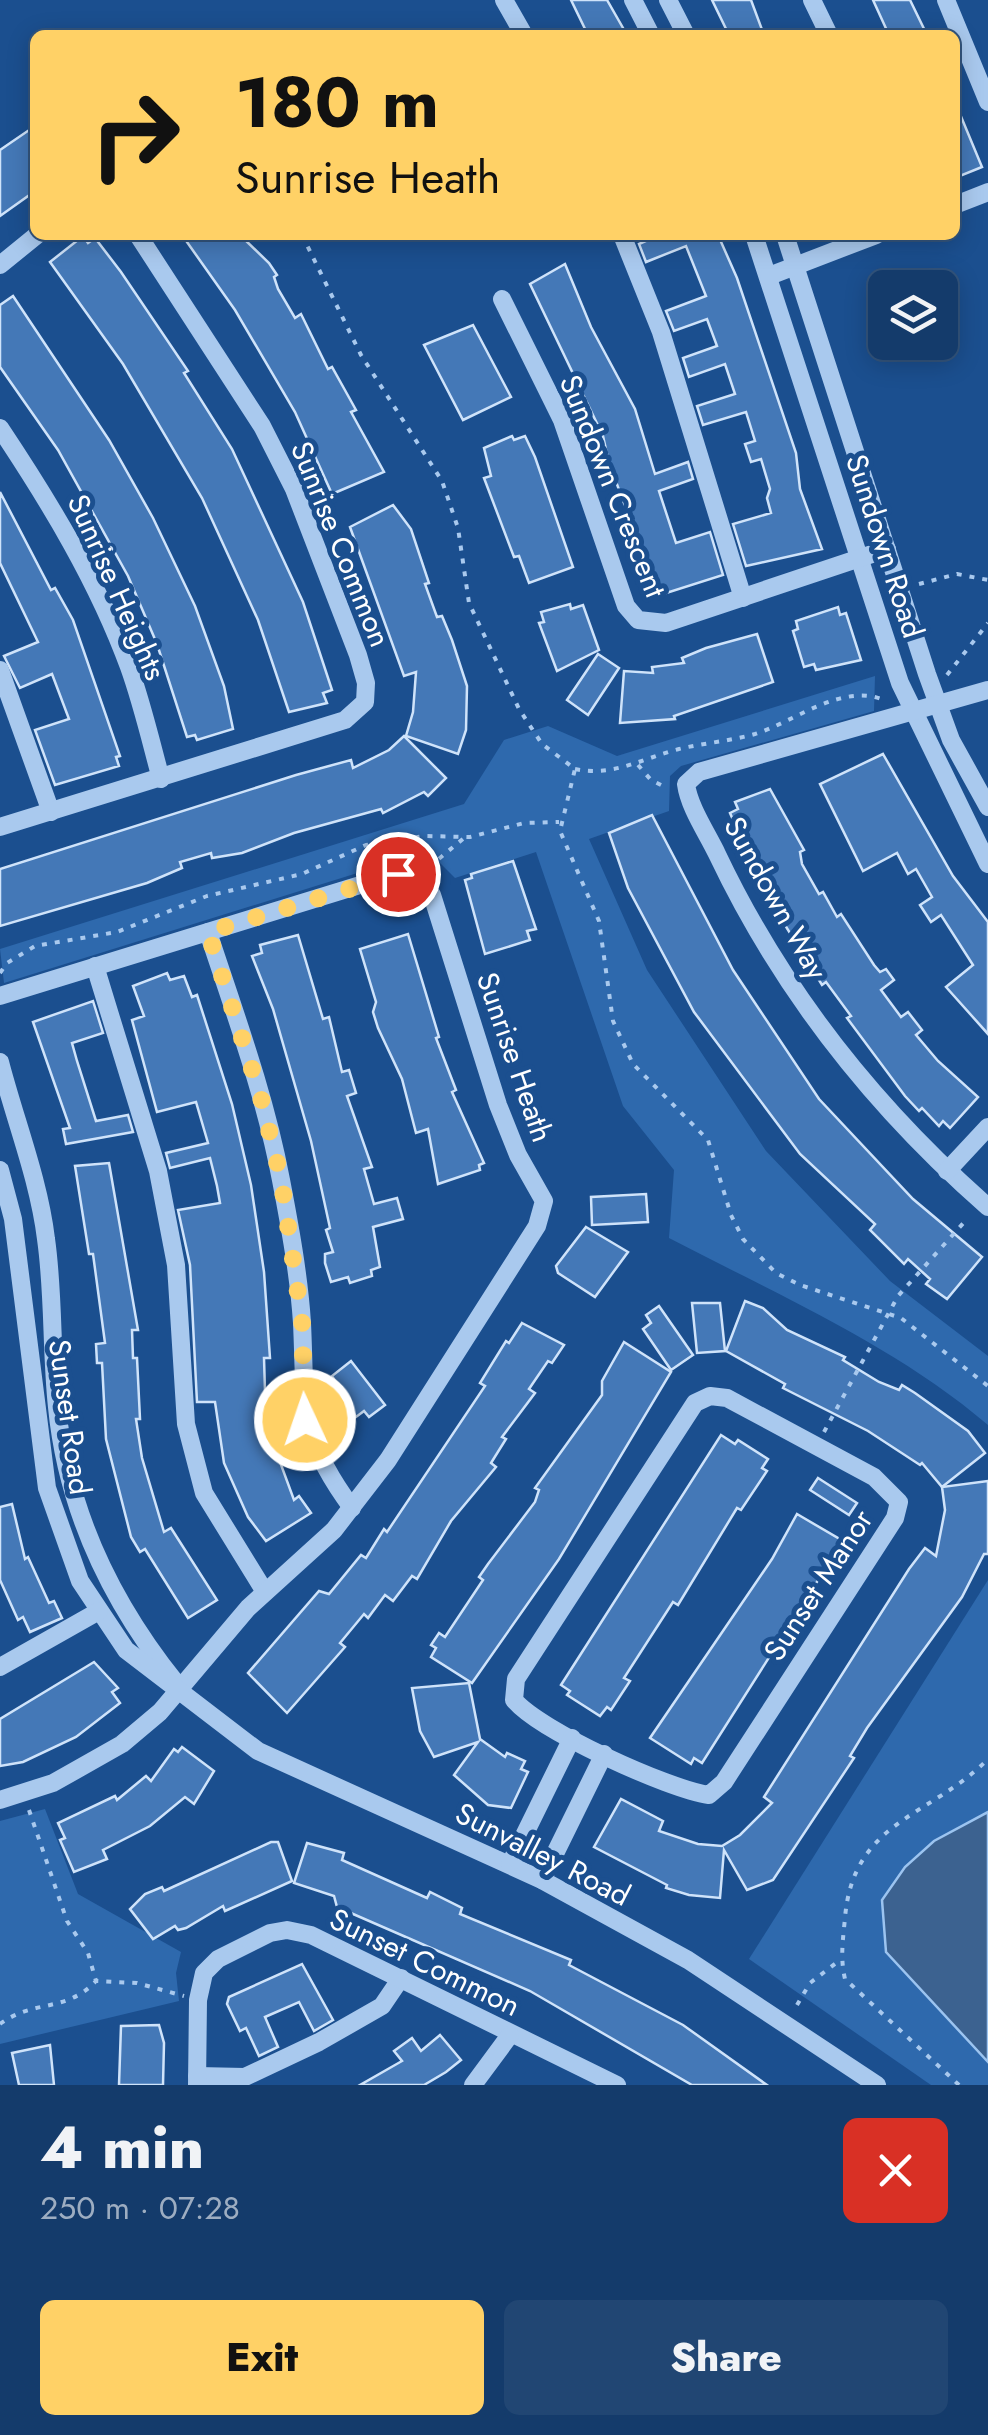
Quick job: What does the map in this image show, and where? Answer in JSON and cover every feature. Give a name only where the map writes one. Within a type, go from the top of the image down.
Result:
[{"type":"street","points":[[504,0],[521,30]]},
{"type":"street","points":[[632,0],[648,30]]},
{"type":"street","points":[[668,0],[683,30]]},
{"type":"street","points":[[812,0],[827,30]]},
{"type":"street","points":[[946,0],[958,30]]},
{"type":"street","points":[[960,34],[988,102]]},
{"type":"street","points":[[960,203],[988,192]]},
{"type":"street","points":[[0,265],[30,240]]},
{"type":"street","name":"Sunrise Common","points":[[0,827],[345,720],[365,702],[366,683],[327,571],[262,426],[141,240]]},
{"type":"street","points":[[624,240],[661,332],[743,598]]},
{"type":"street","name":"Sundown Road","points":[[756,240],[912,714],[988,864]]},
{"type":"street","name":"Sundown Road","points":[[788,240],[951,740],[988,807]]},
{"type":"street","points":[[768,276],[863,240]]},
{"type":"street","name":"Sundown Crescent","points":[[502,300],[562,420],[626,606],[638,620],[666,623],[887,550]]},
{"type":"street","name":"Sunrise Heights","points":[[0,428],[45,496],[84,567],[128,666],[162,779]]},
{"type":"street","points":[[0,670],[51,812]]},
{"type":"street","points":[[912,714],[988,690]]},
{"type":"street","name":"Sundown Way","points":[[912,714],[699,772],[688,780],[686,789],[739,902],[785,978],[848,1067],[947,1171],[988,1208]]},
{"type":"street","points":[[0,996],[386,877],[417,876]]},
{"type":"street","name":"Sunrise Heath","points":[[0,1800],[53,1783],[122,1744],[160,1712],[265,1592],[314,1550],[388,1460],[543,1212],[544,1200],[518,1155],[498,1104],[432,895],[417,876]]},
{"type":"street","points":[[208,932],[260,1094],[281,1178],[302,1320],[305,1420],[319,1458],[352,1508]]},
{"type":"street","points":[[95,966],[158,1171],[176,1265],[186,1424],[204,1493],[265,1592]]},
{"type":"street","name":"Sunset Road","points":[[0,1062],[46,1234],[54,1310],[57,1407],[72,1490],[88,1542],[108,1582],[179,1687]]},
{"type":"street","points":[[947,1171],[988,1127]]},
{"type":"street","name":"Sunset Road","points":[[0,1170],[13,1219],[47,1488],[80,1580],[98,1611],[126,1650],[155,1675],[179,1687]]},
{"type":"street","name":"Sunset Manor","points":[[710,1396],[726,1398],[874,1477],[890,1490],[899,1502],[895,1518],[724,1782],[709,1795],[686,1792],[572,1738],[525,1714],[514,1700],[516,1679],[695,1403],[710,1396]]},
{"type":"street","points":[[0,1667],[98,1611]]},
{"type":"street","name":"Sunvalley Road","points":[[179,1687],[258,1751],[542,1880],[688,1960],[877,2085]]},
{"type":"street","points":[[510,1864],[572,1738]]},
{"type":"street","points":[[542,1880],[604,1754]]},
{"type":"street","name":"Sunset Common","points":[[197,2080],[198,2000],[204,1973],[218,1959],[287,1930],[347,1950],[510,2035],[617,2085]]},
{"type":"street","points":[[197,2080],[245,2077],[319,2042],[382,2006],[401,1978]]},
{"type":"street","points":[[473,2085],[510,2035]]},
{"type":"path","points":[[304,240],[361,354],[442,481],[458,528],[469,603],[519,708],[542,744],[575,769],[600,772],[638,764],[675,750],[755,734],[846,697],[869,696],[886,701]]},
{"type":"path","points":[[918,584],[957,574],[988,580]]},
{"type":"path","points":[[943,678],[988,622]]},
{"type":"path","points":[[638,764],[651,780],[667,788]]},
{"type":"path","points":[[575,769],[559,822],[599,921],[613,1021],[644,1077],[708,1140],[731,1215],[743,1239],[776,1272],[800,1285],[888,1312],[917,1328],[988,1386]]},
{"type":"path","points":[[0,973],[7,963],[35,946],[117,932],[215,894],[302,874],[366,845],[424,836],[466,836],[524,822],[559,822]]},
{"type":"path","points":[[417,876],[466,836]]},
{"type":"path","points":[[824,1432],[888,1312],[966,1219]]},
{"type":"path","points":[[955,2084],[844,1979],[840,1960],[846,1896],[854,1871],[893,1824],[988,1759]]},
{"type":"path","points":[[22,1793],[66,1921],[88,1953],[96,1981]]},
{"type":"path","points":[[797,2005],[810,1984],[840,1960]]},
{"type":"path","points":[[0,2024],[20,2009],[76,1998],[96,1981],[137,1983],[198,2000]]},
{"type":"shaded area","points":[[875,676],[874,711],[681,766],[670,776],[669,811],[589,839],[647,970],[766,1151],[890,1281],[988,1356],[988,1425],[952,1396],[874,1346],[669,1238],[674,1170],[623,1106],[536,852],[455,878],[428,851],[4,983],[0,949],[464,804],[504,740],[548,726],[617,756]]},
{"type":"shaded area","points":[[988,1580],[988,2085],[931,2085],[749,1959]]},
{"type":"shaded area","points":[[45,1809],[78,1894],[181,1952],[176,1973],[179,2001],[0,2044],[0,1821]]},
{"type":"shaded area","points":[[988,1812],[988,2062],[886,1952],[882,1900],[905,1867],[934,1841]]},
{"type":"building","points":[[571,0],[607,0],[624,30],[586,30]]},
{"type":"building","points":[[712,0],[751,0],[762,30],[727,30]]},
{"type":"building","points":[[873,0],[910,0],[925,30],[887,30]]},
{"type":"building","points":[[960,114],[982,167],[960,176]]},
{"type":"building","points":[[30,129],[30,195],[0,216],[0,150]]},
{"type":"building","points":[[78,240],[97,240],[188,371],[184,373],[232,449],[303,602],[332,690],[323,693],[327,703],[289,712],[258,620],[202,498],[123,364],[50,262]]},
{"type":"building","points":[[186,240],[245,240],[269,263],[295,318],[301,314],[328,369],[332,367],[356,410],[351,412],[384,472],[332,494],[295,412],[235,310]]},
{"type":"building","points":[[648,240],[720,240],[737,278],[796,453],[800,489],[822,549],[746,566],[733,524],[771,513],[767,498],[770,489],[761,459],[751,462],[745,444],[755,441],[746,412],[703,425],[697,406],[735,394],[725,364],[689,377],[683,358],[717,346],[707,319],[674,331],[666,311],[706,296],[686,246],[646,262],[639,244]]},
{"type":"building","points":[[565,264],[591,327],[635,409],[655,474],[688,462],[693,479],[659,491],[676,543],[710,532],[723,575],[660,595],[655,586],[609,463],[603,436],[530,284]]},
{"type":"building","points":[[13,296],[109,440],[153,518],[195,606],[224,686],[233,729],[197,740],[195,735],[187,737],[157,644],[128,576],[58,450],[0,367],[0,305]]},
{"type":"building","points":[[473,325],[511,397],[463,420],[424,345]]},
{"type":"building","points":[[512,436],[514,440],[525,436],[535,457],[573,567],[529,583],[519,556],[514,557],[484,478],[491,476],[484,448]]},
{"type":"building","points":[[0,492],[51,590],[55,588],[73,620],[120,756],[116,757],[119,766],[55,785],[35,730],[69,719],[52,674],[20,688],[4,656],[38,642],[0,563]]},
{"type":"building","points":[[393,505],[411,529],[429,583],[425,584],[437,617],[442,616],[452,640],[467,686],[466,730],[458,754],[406,736],[413,712],[416,672],[404,676],[350,527]]},
{"type":"building","points":[[570,604],[571,609],[583,605],[599,650],[557,671],[539,623],[544,622],[541,612]]},
{"type":"building","points":[[838,607],[840,615],[846,613],[861,660],[816,670],[814,664],[804,667],[793,631],[798,629],[796,621]]},
{"type":"building","points":[[757,634],[773,682],[674,716],[675,719],[620,723],[624,671],[653,673],[652,667],[684,663],[682,658],[706,648]]},
{"type":"building","points":[[598,654],[619,668],[588,715],[567,700]]},
{"type":"building","points":[[404,736],[446,778],[428,796],[424,792],[383,813],[381,809],[294,833],[242,853],[212,858],[211,853],[180,862],[182,868],[147,883],[0,926],[0,869],[296,775],[351,760],[353,768],[389,750]]},
{"type":"building","points":[[883,754],[953,876],[988,922],[988,1034],[946,987],[973,965],[941,915],[931,922],[920,905],[932,897],[916,869],[908,874],[897,853],[863,871],[820,784]]},
{"type":"building","points":[[770,789],[804,850],[800,852],[802,864],[819,894],[823,892],[837,917],[841,914],[880,972],[886,969],[894,980],[881,990],[901,1017],[908,1012],[922,1030],[916,1035],[938,1061],[978,1097],[950,1128],[943,1121],[939,1126],[905,1096],[847,1018],[851,1016],[826,982],[822,985],[767,896],[730,813],[738,809],[735,802]]},
{"type":"building","points":[[652,815],[733,970],[819,1099],[913,1199],[982,1257],[947,1299],[926,1284],[930,1279],[908,1259],[904,1264],[870,1230],[875,1224],[800,1154],[694,1012],[628,888],[609,833]]},
{"type":"building","points":[[513,861],[536,929],[527,931],[530,940],[485,954],[465,880],[472,878],[471,874]]},
{"type":"building","points":[[408,934],[439,1037],[436,1038],[456,1090],[452,1092],[484,1163],[479,1165],[480,1170],[438,1184],[428,1129],[416,1133],[402,1079],[373,1012],[376,1002],[360,949]]},
{"type":"building","points":[[298,935],[323,1019],[329,1017],[342,1072],[349,1070],[356,1093],[347,1096],[372,1167],[364,1169],[374,1204],[397,1198],[403,1219],[373,1227],[380,1267],[371,1270],[372,1276],[350,1283],[348,1277],[331,1282],[325,1263],[325,1254],[333,1252],[311,1141],[273,1009],[252,956],[262,953],[260,945]]},
{"type":"building","points":[[167,973],[170,980],[184,976],[192,997],[197,995],[232,1104],[251,1185],[264,1272],[270,1358],[264,1358],[265,1391],[271,1423],[266,1424],[294,1500],[299,1496],[311,1513],[266,1541],[248,1517],[224,1463],[215,1402],[197,1402],[190,1265],[178,1210],[220,1203],[210,1158],[170,1168],[166,1153],[208,1143],[196,1102],[157,1112],[132,1020],[144,1016],[133,986]]},
{"type":"building","points":[[93,1001],[103,1033],[72,1043],[77,1061],[96,1121],[128,1115],[133,1132],[66,1144],[63,1129],[70,1128],[33,1022]]},
{"type":"building","points":[[109,1163],[138,1330],[132,1330],[142,1458],[164,1532],[171,1528],[217,1600],[188,1618],[145,1549],[140,1552],[131,1537],[106,1439],[102,1363],[97,1363],[96,1344],[105,1343],[93,1254],[89,1254],[75,1166]]},
{"type":"building","points":[[646,1194],[648,1222],[592,1225],[591,1197]]},
{"type":"building","points":[[586,1227],[628,1252],[595,1297],[558,1273],[556,1266]]},
{"type":"building","points":[[745,1301],[763,1308],[787,1330],[845,1357],[843,1360],[879,1382],[899,1390],[902,1385],[915,1393],[968,1431],[985,1453],[942,1487],[922,1463],[783,1388],[785,1384],[726,1351]]},
{"type":"building","points":[[692,1303],[720,1303],[725,1351],[697,1353]]},
{"type":"building","points":[[659,1306],[693,1355],[671,1370],[643,1329],[651,1323],[646,1315]]},
{"type":"building","points":[[522,1323],[564,1345],[529,1389],[535,1393],[502,1437],[506,1439],[491,1463],[496,1467],[451,1521],[417,1579],[412,1576],[393,1601],[385,1595],[368,1618],[364,1614],[340,1643],[345,1647],[287,1713],[248,1673],[319,1591],[329,1594],[361,1555],[366,1558],[384,1529],[387,1532],[485,1386],[480,1383],[506,1341],[509,1343]]},
{"type":"building","points":[[624,1342],[671,1372],[559,1559],[472,1683],[431,1657],[436,1648],[431,1645],[439,1633],[445,1637],[483,1580],[479,1577],[535,1502],[539,1490],[535,1488],[602,1395],[602,1381]]},
{"type":"building","points":[[351,1361],[385,1405],[369,1417],[364,1411],[356,1417],[332,1376]]},
{"type":"building","points":[[721,1435],[735,1444],[738,1440],[768,1459],[762,1468],[767,1471],[741,1510],[737,1508],[678,1605],[673,1602],[624,1678],[630,1681],[611,1710],[607,1707],[600,1716],[567,1695],[570,1691],[561,1685]]},
{"type":"building","points":[[818,1478],[857,1503],[849,1515],[810,1490]]},
{"type":"building","points":[[988,1481],[988,1554],[984,1554],[962,1597],[867,1728],[850,1756],[854,1758],[773,1880],[747,1890],[724,1850],[720,1898],[689,1895],[666,1888],[667,1885],[594,1847],[621,1799],[663,1821],[659,1831],[698,1844],[722,1846],[740,1835],[772,1803],[764,1797],[909,1569],[925,1548],[936,1556],[945,1510],[942,1487]]},
{"type":"building","points":[[12,1504],[25,1559],[28,1557],[49,1603],[54,1601],[62,1618],[30,1632],[23,1617],[18,1620],[0,1580],[0,1507]]},
{"type":"building","points":[[797,1514],[843,1541],[702,1763],[694,1758],[691,1764],[650,1738],[772,1559]]},
{"type":"building","points":[[94,1662],[118,1688],[112,1692],[120,1703],[76,1737],[23,1762],[0,1766],[0,1719]]},
{"type":"building","points":[[469,1683],[480,1739],[505,1757],[507,1753],[525,1761],[521,1769],[528,1772],[511,1808],[488,1805],[454,1775],[478,1742],[434,1757],[420,1731],[412,1688]]},
{"type":"building","points":[[182,1747],[214,1771],[194,1804],[185,1797],[150,1826],[103,1850],[107,1859],[74,1872],[60,1840],[65,1838],[58,1823],[115,1796],[117,1800],[146,1776],[151,1781],[174,1749],[178,1752]]},
{"type":"building","points":[[278,1842],[292,1881],[225,1911],[223,1906],[186,1928],[178,1930],[175,1926],[153,1939],[130,1909],[145,1894],[162,1887],[164,1891]]},
{"type":"building","points":[[307,1843],[344,1853],[342,1860],[427,1898],[430,1892],[462,1908],[460,1914],[571,1960],[569,1965],[683,2025],[767,2085],[692,2085],[530,1991],[337,1907],[334,1896],[294,1883]]},
{"type":"building","points":[[302,1964],[333,2020],[314,2031],[299,2002],[265,2017],[278,2047],[259,2056],[246,2028],[240,2031],[227,2004],[229,1997]]},
{"type":"building","points":[[159,2025],[164,2043],[163,2085],[119,2085],[121,2026]]},
{"type":"building","points":[[440,2035],[461,2060],[446,2072],[424,2085],[360,2085],[402,2061],[394,2051],[412,2038],[421,2051]]},
{"type":"building","points":[[50,2045],[54,2085],[19,2085],[12,2053]]},
{"type":"route","points":[[305,1420],[301,1390],[302,1320],[281,1178],[260,1094],[208,932],[398,874]]}]
